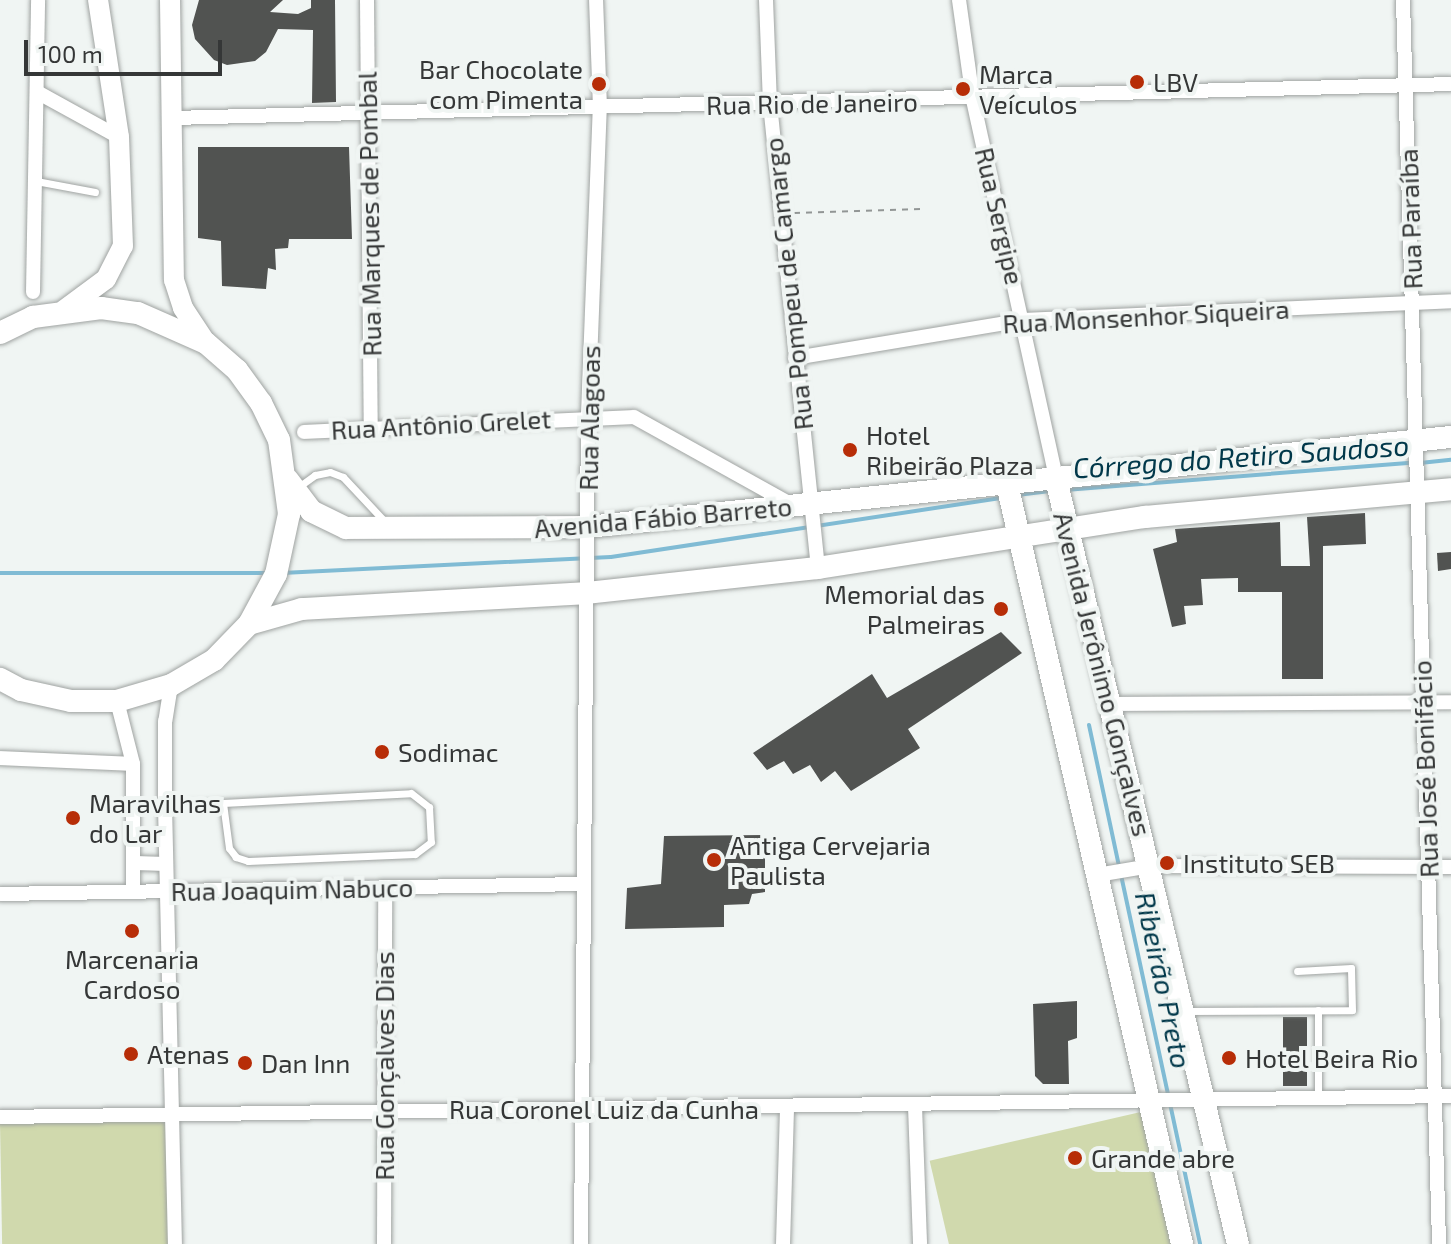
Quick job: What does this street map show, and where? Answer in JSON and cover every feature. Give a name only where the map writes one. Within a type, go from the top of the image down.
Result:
[{"type":"main road","points":[[0,333],[64,310],[106,279],[123,246],[119,137],[98,0]]},
{"type":"main road","points":[[0,679],[21,690],[71,701],[117,701],[171,685],[214,660],[249,624],[265,600],[284,548],[291,485],[279,440],[261,403],[237,370],[206,343],[183,308],[174,280],[170,0]]},
{"type":"main road","points":[[64,310],[138,313],[206,343]]},
{"type":"main road","name":"Avenida Fábio Barreto","points":[[291,485],[311,511],[332,523],[391,530],[587,530],[1413,446],[1451,437]]},
{"type":"main road","name":"Avenida Jerônimo Gonçalves","points":[[1057,484],[1111,704],[1144,866],[1185,1012],[1202,1102],[1238,1244]]},
{"type":"main road","points":[[249,624],[302,609],[818,564],[1067,524],[1415,485],[1451,489]]},
{"type":"main road","name":"Avenida Jerônimo Gonçalves","points":[[1008,489],[1016,532],[1158,1104],[1182,1244]]},
{"type":"street","points":[[33,292],[38,0]]},
{"type":"street","name":"Rua Marques de Pombal","points":[[367,0],[371,427]]},
{"type":"street","name":"Rua Alagoas","points":[[581,1244],[588,415],[600,108],[596,0]]},
{"type":"street","name":"Rua Pompeu de Camargo","points":[[766,0],[770,104],[795,358],[805,508],[818,564]]},
{"type":"street","name":"Rua Sergipe","points":[[959,0],[973,100],[1024,320],[1057,484]]},
{"type":"street","name":"Rua Paraíba","points":[[1403,0],[1413,446]]},
{"type":"street","name":"Rua Rio de Janeiro","points":[[172,118],[973,100],[1451,84]]},
{"type":"street","points":[[37,92],[119,137]]},
{"type":"street","name":"Rua Monsenhor Siqueira","points":[[795,358],[1024,320],[1451,301]]},
{"type":"street","name":"Rua Antônio Grelet","points":[[304,432],[588,415],[634,417],[805,508]]},
{"type":"street","name":"Rua José Bonifácio","points":[[1413,446],[1425,702],[1439,1244]]},
{"type":"street","points":[[171,685],[165,721],[165,806],[175,1244]]},
{"type":"street","points":[[117,701],[133,764],[133,892]]},
{"type":"street","points":[[1111,704],[1451,702]]},
{"type":"street","points":[[0,758],[133,764]]},
{"type":"street","points":[[135,863],[166,864]]},
{"type":"street","points":[[1102,874],[1144,866],[1451,867]]},
{"type":"street","name":"Rua Joaquim Nabuco","points":[[0,894],[584,884]]},
{"type":"street","name":"Rua Gonçalves Dias","points":[[384,1244],[385,888]]},
{"type":"street","name":"Rua Coronel Luiz da Cunha","points":[[0,1117],[582,1106],[787,1108],[1158,1104],[1451,1096]]},
{"type":"street","points":[[915,1106],[920,1244]]},
{"type":"street","points":[[783,1244],[787,1108]]},
{"type":"lane","points":[[36,181],[95,192]]},
{"type":"lane","points":[[291,485],[330,472],[343,477],[373,503],[391,530]]},
{"type":"lane","points":[[165,806],[411,793],[429,807],[431,842],[415,854],[248,861],[236,857],[229,848],[223,803]]},
{"type":"lane","points":[[1185,1012],[1352,1010],[1351,968],[1297,971]]},
{"type":"lane","points":[[1318,1010],[1318,1100]]},
{"type":"path","points":[[781,213],[921,209]]},
{"type":"green space","points":[[1145,1111],[1176,1244],[949,1244],[930,1161]]},
{"type":"green space","points":[[167,1121],[169,1244],[2,1244],[0,1124]]},
{"type":"building","points":[[199,0],[283,0],[270,12],[298,14],[311,8],[311,0],[335,0],[336,102],[312,103],[313,30],[278,29],[266,52],[255,61],[227,65],[214,60],[195,39],[192,25]]},
{"type":"building","points":[[198,147],[349,147],[352,239],[289,239],[288,248],[275,249],[276,270],[268,268],[266,289],[222,286],[221,241],[198,238]]},
{"type":"building","points":[[1365,513],[1366,544],[1323,546],[1323,679],[1282,679],[1282,592],[1238,592],[1238,578],[1201,579],[1203,605],[1184,606],[1186,624],[1172,627],[1153,549],[1177,542],[1175,529],[1280,522],[1281,566],[1310,566],[1307,517]]},
{"type":"building","points":[[1451,552],[1451,569],[1438,571],[1437,553]]},
{"type":"building","points":[[1001,632],[1022,653],[908,729],[920,748],[851,791],[835,771],[821,782],[810,765],[793,774],[784,761],[767,770],[753,753],[872,674],[887,698]]},
{"type":"building","name":"Antiga Cervejaria Paulista","points":[[765,835],[765,892],[752,894],[749,904],[724,905],[724,927],[625,929],[627,888],[661,884],[664,836]]},
{"type":"building","points":[[1077,1001],[1077,1038],[1068,1041],[1069,1084],[1043,1084],[1035,1076],[1033,1004]]},
{"type":"building","points":[[1283,1017],[1307,1017],[1307,1086],[1283,1086]]},
{"type":"waterway","name":"Córrego do Retiro Saudoso","points":[[1420,463],[1451,460]]},
{"type":"waterway","name":"Córrego do Retiro Saudoso","points":[[1065,490],[1411,463]]},
{"type":"waterway","name":"Córrego do Retiro Saudoso","points":[[1017,495],[1052,491]]},
{"type":"waterway","points":[[282,573],[611,557],[1001,498]]},
{"type":"waterway","points":[[0,573],[266,573]]},
{"type":"waterway","name":"Ribeirão Preto","points":[[1089,725],[1119,866]]},
{"type":"waterway","name":"Ribeirão Preto","points":[[1121,875],[1200,1244]]},
{"type":"place","name":"LBV","points":[[1137,82]]},
{"type":"place","name":"Bar Chocolate com Pimenta","points":[[599,84]]},
{"type":"place","name":"Marca Veículos","points":[[963,89]]},
{"type":"place","name":"Hotel Ribeirão Plaza","points":[[850,450]]},
{"type":"place","name":"Memorial das Palmeiras","points":[[1001,609]]},
{"type":"place","name":"Sodimac","points":[[382,752]]},
{"type":"place","name":"Maravilhas do Lar","points":[[73,818]]},
{"type":"place","name":"Antiga Cervejaria Paulista","points":[[714,860]]},
{"type":"place","name":"Instituto SEB","points":[[1167,863]]},
{"type":"place","name":"Marcenaria Cardoso","points":[[132,931]]},
{"type":"place","name":"Atenas","points":[[131,1054]]},
{"type":"place","name":"Hotel Beira Rio","points":[[1229,1058]]},
{"type":"place","name":"Dan Inn","points":[[245,1063]]},
{"type":"place","name":"Grande abre","points":[[1075,1158]]}]
